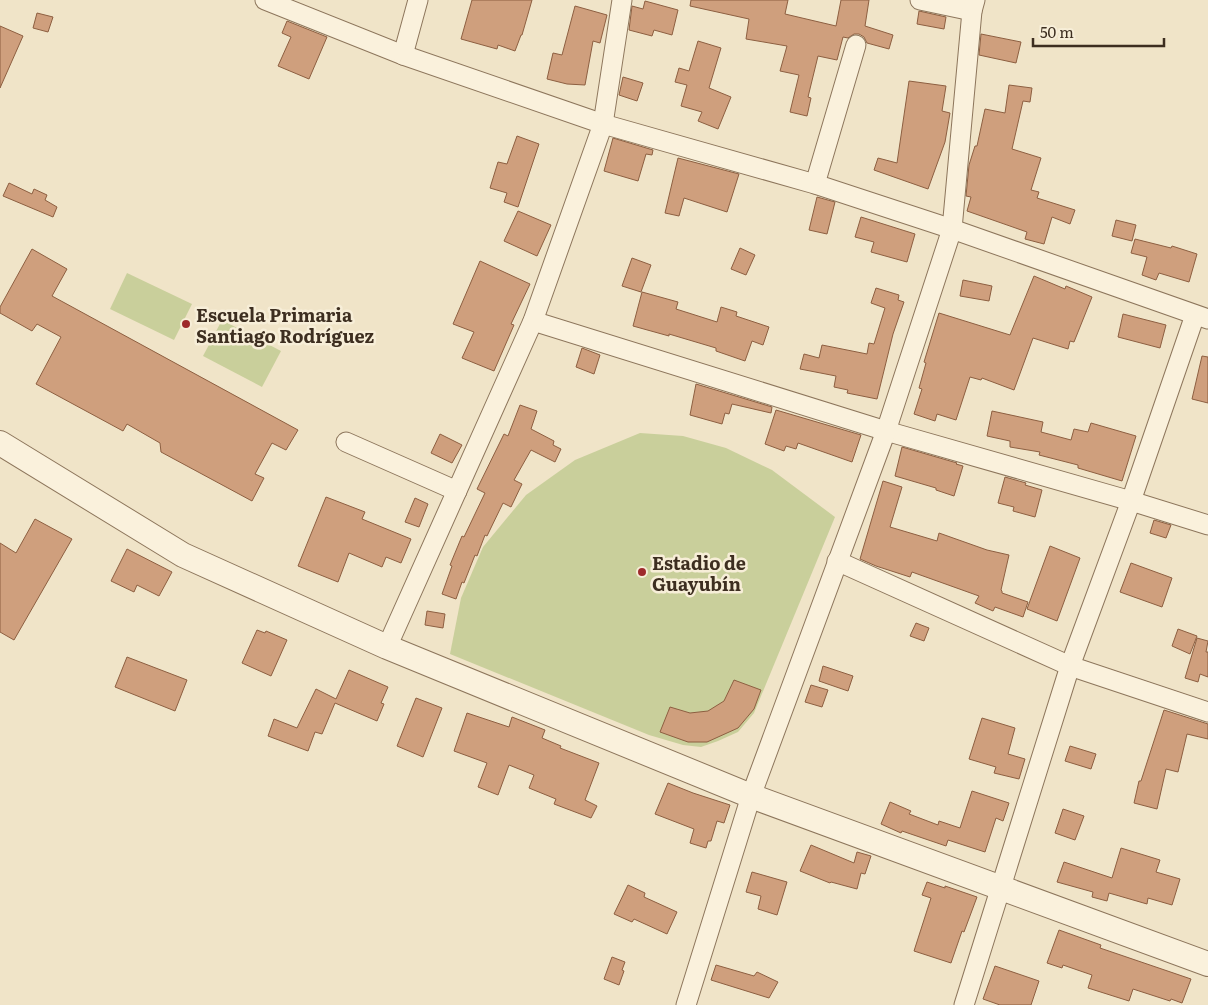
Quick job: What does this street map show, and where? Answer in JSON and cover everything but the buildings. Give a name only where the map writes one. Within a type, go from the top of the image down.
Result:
[{"type":"street","points":[[265,0],[403,55],[603,124],[815,184],[952,229],[1202,317],[1070,666],[964,1005]]},
{"type":"street","points":[[403,55],[418,0]]},
{"type":"street","points":[[387,646],[533,321],[603,124],[622,0]]},
{"type":"street","points":[[686,1005],[751,796],[886,431],[952,229],[973,6],[920,0]]},
{"type":"street","points":[[815,184],[856,45]]},
{"type":"street","points":[[533,321],[886,431],[1132,501],[1208,525]]},
{"type":"street","points":[[346,442],[457,491]]},
{"type":"street","points":[[0,443],[183,555],[387,646],[751,796],[1208,964]]},
{"type":"street","points":[[837,561],[1070,666],[1208,712]]},
{"type":"green space","points":[[127,273],[192,304],[174,340],[110,309]]},
{"type":"green space","points":[[222,320],[281,351],[262,387],[203,356]]},
{"type":"green space","name":"Estadio de Guayubín","points":[[640,433],[683,436],[726,448],[772,470],[835,517],[754,713],[738,732],[701,747],[683,745],[649,735],[450,654],[461,598],[483,547],[526,495],[575,460]]},
{"type":"place","name":"Escuela Primaria Santiago Rodríguez","points":[[186,324]]},
{"type":"place","name":"Estadio de Guayubín","points":[[642,572]]}]
